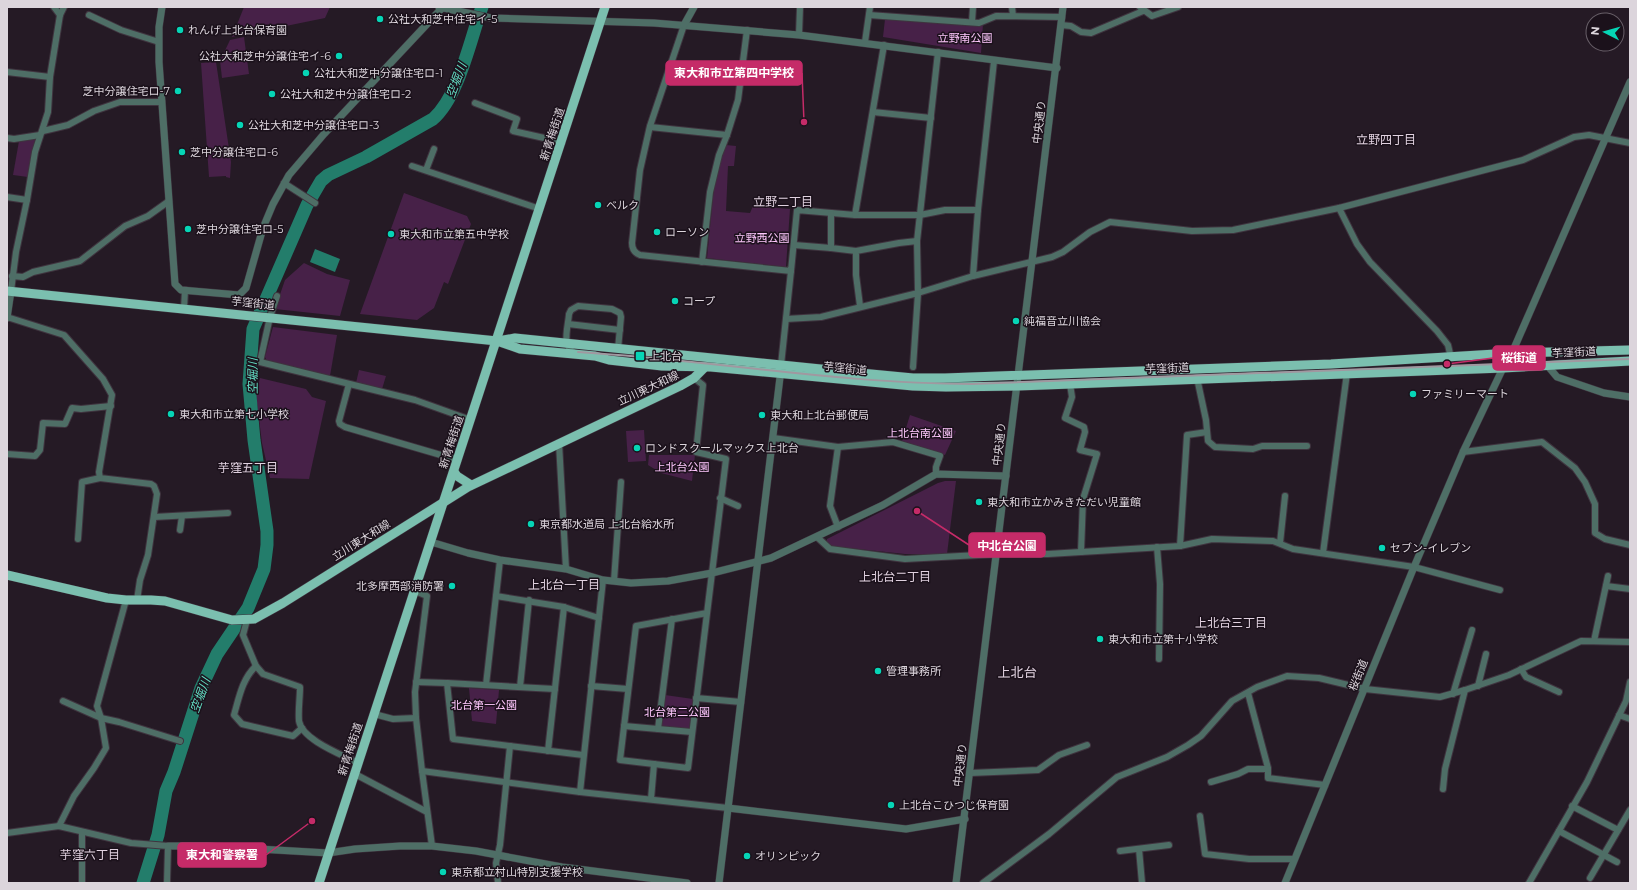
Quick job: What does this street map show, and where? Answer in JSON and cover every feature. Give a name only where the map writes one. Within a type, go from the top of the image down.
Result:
[{"type":"main road","name":"新青梅街道","points":[[319,883],[605,7]]},
{"type":"main road","name":"芋窪街道","points":[[9,291],[497,341],[520,349],[662,366],[705,362]]},
{"type":"main road","name":"芋窪街道","points":[[497,341],[515,338],[618,349],[705,362],[913,386],[1018,386],[1197,378],[1503,368],[1630,361]]},
{"type":"main road","name":"芋窪街道","points":[[781,370],[913,378],[945,378],[1331,364],[1451,358],[1512,353],[1630,350]]},
{"type":"main road","name":"立川東大和線","points":[[7,575],[107,598],[165,601],[232,620],[254,619],[283,603],[471,485],[680,386],[694,378],[705,362]]},
{"type":"main road","points":[[454,472],[457,476],[471,485]]},
{"type":"street","points":[[54,7],[60,15]]},
{"type":"street","points":[[64,7],[60,15],[50,77],[48,112],[35,152],[9,291],[7,318],[64,335],[103,379],[112,396],[99,472],[100,478]]},
{"type":"street","points":[[162,7],[159,42],[174,281],[178,288],[185,290],[238,295],[244,291],[263,228],[284,183],[305,155],[441,7],[491,18],[684,25],[800,34],[994,61],[1056,68]]},
{"type":"street","points":[[694,7],[684,25],[650,127],[638,181],[632,246],[636,254],[640,255],[791,271]]},
{"type":"street","points":[[800,7],[800,34]]},
{"type":"street","points":[[865,42],[870,7]]},
{"type":"street","points":[[972,22],[973,7]]},
{"type":"street","points":[[1012,7],[1013,16]]},
{"type":"street","name":"中央通り","points":[[956,883],[1018,386],[1063,7]]},
{"type":"street","points":[[869,14],[979,23],[996,16],[1013,16],[1062,21],[1081,32],[1091,33],[1142,9],[1152,16],[1178,7]]},
{"type":"street","points":[[88,15],[121,30],[159,42]]},
{"type":"street","points":[[702,262],[710,192],[714,173],[734,114],[741,86],[747,30]]},
{"type":"street","points":[[855,215],[884,45]]},
{"type":"street","points":[[914,367],[918,293],[917,242],[938,52]]},
{"type":"street","points":[[973,276],[978,210],[994,61]]},
{"type":"street","points":[[7,72],[50,77]]},
{"type":"street","name":"桜街道","points":[[1285,883],[1414,567],[1463,452],[1503,368],[1512,353],[1630,82]]},
{"type":"street","points":[[7,138],[14,139],[68,125],[94,111],[120,102],[162,102]]},
{"type":"street","points":[[475,103],[517,119],[513,131],[562,142]]},
{"type":"street","points":[[873,112],[931,118]]},
{"type":"street","points":[[650,127],[727,135]]},
{"type":"street","points":[[786,319],[821,317],[860,306],[918,293],[973,276],[1052,257],[1063,252],[1090,232],[1110,222],[1184,231],[1213,232],[1233,230],[1339,208],[1523,160],[1574,137],[1588,135],[1606,137],[1630,143]]},
{"type":"street","points":[[426,170],[434,149]]},
{"type":"street","points":[[412,166],[540,209]]},
{"type":"street","points":[[284,183],[315,203]]},
{"type":"street","points":[[7,196],[27,200]]},
{"type":"street","points":[[12,276],[23,277],[33,272],[80,261],[125,226],[148,216],[168,201]]},
{"type":"street","points":[[1339,208],[1357,244],[1370,262],[1437,331],[1448,345],[1451,358]]},
{"type":"street","points":[[719,883],[781,370],[794,245],[796,210],[855,215],[920,215],[945,210],[978,210]]},
{"type":"street","points":[[831,214],[831,248]]},
{"type":"street","points":[[794,245],[856,251],[899,243],[917,242]]},
{"type":"street","points":[[856,251],[856,275],[860,306]]},
{"type":"street","points":[[184,309],[185,290]]},
{"type":"street","points":[[277,296],[267,317],[260,362],[415,400],[471,420]]},
{"type":"street","points":[[579,355],[571,350],[566,344],[569,314],[574,307],[578,306],[616,310],[621,317],[618,349]]},
{"type":"street","points":[[568,324],[620,330]]},
{"type":"street","points":[[1547,365],[1557,377],[1604,393],[1630,397]]},
{"type":"street","points":[[1323,553],[1347,373]]},
{"type":"street","points":[[694,378],[703,385],[696,452],[726,459],[688,768],[620,760],[636,626],[707,613]]},
{"type":"street","points":[[1197,378],[1206,420],[1208,441],[1214,447],[1253,449],[1262,446],[1307,446]]},
{"type":"street","points":[[349,384],[339,421],[340,424],[345,427],[458,460]]},
{"type":"street","points":[[1070,384],[1072,397],[1065,418],[1084,427],[1085,432],[1080,450],[1097,454],[1083,499],[1081,552]]},
{"type":"street","points":[[7,454],[35,456],[40,450],[43,423],[65,424],[72,408],[81,409],[111,406]]},
{"type":"street","points":[[1180,546],[1187,435],[1207,432]]},
{"type":"street","points":[[773,438],[838,447],[893,442],[940,456],[936,467],[936,474]]},
{"type":"street","points":[[559,442],[566,569]]},
{"type":"street","points":[[1463,452],[1542,442],[1575,468],[1585,482],[1595,504],[1595,533],[1605,539],[1630,545]]},
{"type":"street","points":[[838,447],[830,506],[838,527]]},
{"type":"street","points":[[431,542],[468,553],[500,560],[566,569],[603,580],[631,583],[668,581],[771,558],[883,505],[936,474],[1006,476]]},
{"type":"street","points":[[78,539],[82,482],[100,478],[151,484],[154,486],[157,494],[154,517],[148,555],[140,580],[137,600]]},
{"type":"street","points":[[614,581],[621,482]]},
{"type":"street","points":[[1280,544],[1285,496]]},
{"type":"street","points":[[720,498],[738,506]]},
{"type":"street","points":[[154,517],[228,514]]},
{"type":"street","points":[[180,530],[182,516]]},
{"type":"street","points":[[817,537],[830,549],[905,559],[997,554],[1048,554],[1180,546],[1212,539],[1273,541],[1293,549],[1414,567],[1500,590]]},
{"type":"street","points":[[1157,547],[1160,584],[1159,659]]},
{"type":"street","points":[[486,685],[500,560]]},
{"type":"street","points":[[1594,641],[1608,576]]},
{"type":"street","points":[[580,792],[603,580]]},
{"type":"street","points":[[1606,586],[1630,589]]},
{"type":"street","points":[[415,591],[427,596],[416,682],[416,718],[432,846]]},
{"type":"street","points":[[496,596],[529,600],[564,607],[599,618]]},
{"type":"street","points":[[59,826],[74,796],[106,748],[101,718],[97,706],[126,600]]},
{"type":"street","points":[[520,687],[529,600]]},
{"type":"street","points":[[548,751],[564,607]]},
{"type":"street","points":[[658,729],[672,619]]},
{"type":"street","points":[[247,620],[243,635],[256,666],[263,674],[300,687],[300,722],[302,728],[311,739],[358,763]]},
{"type":"street","points":[[1453,694],[1472,630]]},
{"type":"street","points":[[983,883],[1049,834],[1117,777],[1167,757],[1201,736],[1232,701],[1257,687],[1287,676],[1319,678],[1365,689],[1440,697],[1478,686],[1521,669],[1581,641],[1630,642]]},
{"type":"street","points":[[1478,686],[1486,654]]},
{"type":"street","points":[[256,666],[248,674],[234,715],[242,724],[293,736],[302,728]]},
{"type":"street","points":[[1521,669],[1526,677],[1559,692]]},
{"type":"street","points":[[416,682],[555,689]]},
{"type":"street","points":[[1529,883],[1587,782],[1626,700],[1630,682]]},
{"type":"street","points":[[448,683],[453,738],[584,755]]},
{"type":"street","points":[[591,686],[628,689]]},
{"type":"street","points":[[1443,789],[1445,770],[1466,690]]},
{"type":"street","points":[[1248,692],[1268,769],[1268,778],[1325,785]]},
{"type":"street","points":[[696,698],[741,702]]},
{"type":"street","points":[[63,701],[101,718],[180,741]]},
{"type":"street","points":[[374,714],[393,719],[416,718]]},
{"type":"street","points":[[1619,715],[1630,719]]},
{"type":"street","points":[[624,726],[692,732]]},
{"type":"street","points":[[970,773],[1038,770],[1059,756],[1087,745]]},
{"type":"street","points":[[498,883],[496,863],[507,783],[510,746]]},
{"type":"street","points":[[651,799],[654,764]]},
{"type":"street","points":[[1211,782],[1238,774],[1248,769],[1268,769]]},
{"type":"street","points":[[422,771],[580,792],[906,829],[964,819]]},
{"type":"street","points":[[355,774],[427,812]]},
{"type":"street","points":[[1572,806],[1618,830]]},
{"type":"street","points":[[1590,878],[1630,810]]},
{"type":"street","points":[[1200,816],[1205,854],[1249,859],[1294,860]]},
{"type":"street","points":[[7,833],[59,826],[141,844],[328,853],[355,849],[400,846],[432,846],[456,848],[562,867],[687,883]]},
{"type":"street","points":[[1559,831],[1617,862]]},
{"type":"street","points":[[82,832],[82,883]]},
{"type":"street","points":[[1120,851],[1169,845]]},
{"type":"street","points":[[165,846],[167,883]]},
{"type":"street","points":[[1139,849],[1142,883]]},
{"type":"green space","points":[[244,7],[330,7],[325,18],[232,37]]},
{"type":"green space","name":"立野南公園","points":[[885,19],[978,26],[983,24],[981,53],[883,37]]},
{"type":"green space","points":[[244,37],[249,74],[222,78],[220,61],[230,40]]},
{"type":"green space","points":[[216,62],[231,162],[230,178],[226,176],[209,177],[201,63]]},
{"type":"green space","points":[[34,139],[28,177],[13,175],[19,141]]},
{"type":"green space","name":"立野西公園","points":[[726,145],[736,146],[734,166],[728,166],[726,211],[750,213],[753,206],[790,209],[786,267],[707,258],[715,176]]},
{"type":"green space","points":[[404,193],[467,216],[471,224],[448,284],[444,282],[434,308],[417,320],[360,314]]},
{"type":"green space","points":[[304,263],[327,274],[350,280],[340,316],[275,309],[285,280]]},
{"type":"green space","points":[[273,327],[337,335],[330,376],[267,361],[265,357]]},
{"type":"green space","points":[[359,370],[386,376],[382,389],[356,383]]},
{"type":"green space","points":[[260,378],[306,389],[312,397],[326,401],[309,479],[270,478],[262,443],[256,395]]},
{"type":"green space","name":"上北台南公園","points":[[910,415],[956,431],[945,455],[902,441]]},
{"type":"green space","points":[[644,430],[646,461],[628,462],[626,431]]},
{"type":"green space","name":"上北台公園","points":[[649,455],[695,455],[692,481],[661,473],[648,465]]},
{"type":"green space","points":[[945,481],[956,481],[947,554],[905,554],[830,546],[827,542],[827,539],[938,483]]},
{"type":"green space","name":"北台第一公園","points":[[469,688],[499,690],[496,724],[472,721]]},
{"type":"green space","name":"北台第二公園","points":[[665,695],[693,699],[689,730],[661,726]]},
{"type":"shaded area","points":[[315,249],[340,259],[335,272],[310,262]]},
{"type":"waterway","name":"空堀川","points":[[143,883],[158,835],[166,791],[174,772],[201,688],[217,654],[248,608],[264,569],[267,531],[254,440],[249,384],[253,329],[307,205],[321,181],[328,175],[366,157],[433,119],[442,109],[457,82],[482,7]]},
{"type":"railway","points":[[578,352],[677,360],[874,380],[972,384],[1630,359]]},
{"type":"place","name":"公社大和芝中住宅イ-5","points":[[380,19]]},
{"type":"place","name":"れんげ上北台保育園","points":[[180,30]]},
{"type":"place","name":"公社大和芝中分譲住宅イ-6","points":[[339,56]]},
{"type":"place","name":"公社大和芝中分譲住宅ロ-1","points":[[306,73]]},
{"type":"place","name":"芝中分譲住宅ロ-7","points":[[178,91]]},
{"type":"place","name":"公社大和芝中分譲住宅ロ-2","points":[[272,94]]},
{"type":"place","name":"東大和市立第四中学校","points":[[804,122]]},
{"type":"place","name":"公社大和芝中分譲住宅ロ-3","points":[[240,125]]},
{"type":"place","name":"芝中分譲住宅ロ-6","points":[[182,152]]},
{"type":"place","name":"ベルク","points":[[598,205]]},
{"type":"place","name":"芝中分譲住宅ロ-5","points":[[188,229]]},
{"type":"place","name":"ローソン","points":[[657,232]]},
{"type":"place","name":"東大和市立第五中学校","points":[[391,234]]},
{"type":"place","name":"コープ","points":[[675,301]]},
{"type":"place","name":"純福音立川協会","points":[[1016,321]]},
{"type":"place","name":"上北台","points":[[640,356]]},
{"type":"place","name":"桜街道","points":[[1447,364]]},
{"type":"place","name":"ファミリーマート","points":[[1413,394]]},
{"type":"place","name":"東大和市立第七小学校","points":[[171,414]]},
{"type":"place","name":"東大和上北台郵便局","points":[[762,415]]},
{"type":"place","name":"ロンドスクールマックス上北台","points":[[637,448]]},
{"type":"place","name":"東大和市立かみきただい児童館","points":[[979,502]]},
{"type":"place","name":"中北台公園","points":[[917,511]]},
{"type":"place","name":"東京都水道局 上北台給水所","points":[[531,524]]},
{"type":"place","name":"セブン-イレブン","points":[[1382,548]]},
{"type":"place","name":"北多摩西部消防署","points":[[452,586]]},
{"type":"place","name":"東大和市立第十小学校","points":[[1100,639]]},
{"type":"place","name":"管理事務所","points":[[878,671]]},
{"type":"place","name":"上北台こひつじ保育園","points":[[891,805]]},
{"type":"place","name":"東大和警察署","points":[[312,821]]},
{"type":"place","name":"オリンピック","points":[[747,856]]},
{"type":"place","name":"東京都立村山特別支援学校","points":[[443,872]]},
{"type":"district","name":"立野四丁目","points":[[1386,139]]},
{"type":"district","name":"立野二丁目","points":[[783,201]]},
{"type":"district","name":"芋窪五丁目","points":[[248,467]]},
{"type":"district","name":"上北台二丁目","points":[[895,576]]},
{"type":"district","name":"上北台一丁目","points":[[564,584]]},
{"type":"district","name":"上北台三丁目","points":[[1231,622]]},
{"type":"district","name":"上北台","points":[[1017,672]]},
{"type":"district","name":"芋窪六丁目","points":[[90,854]]}]
